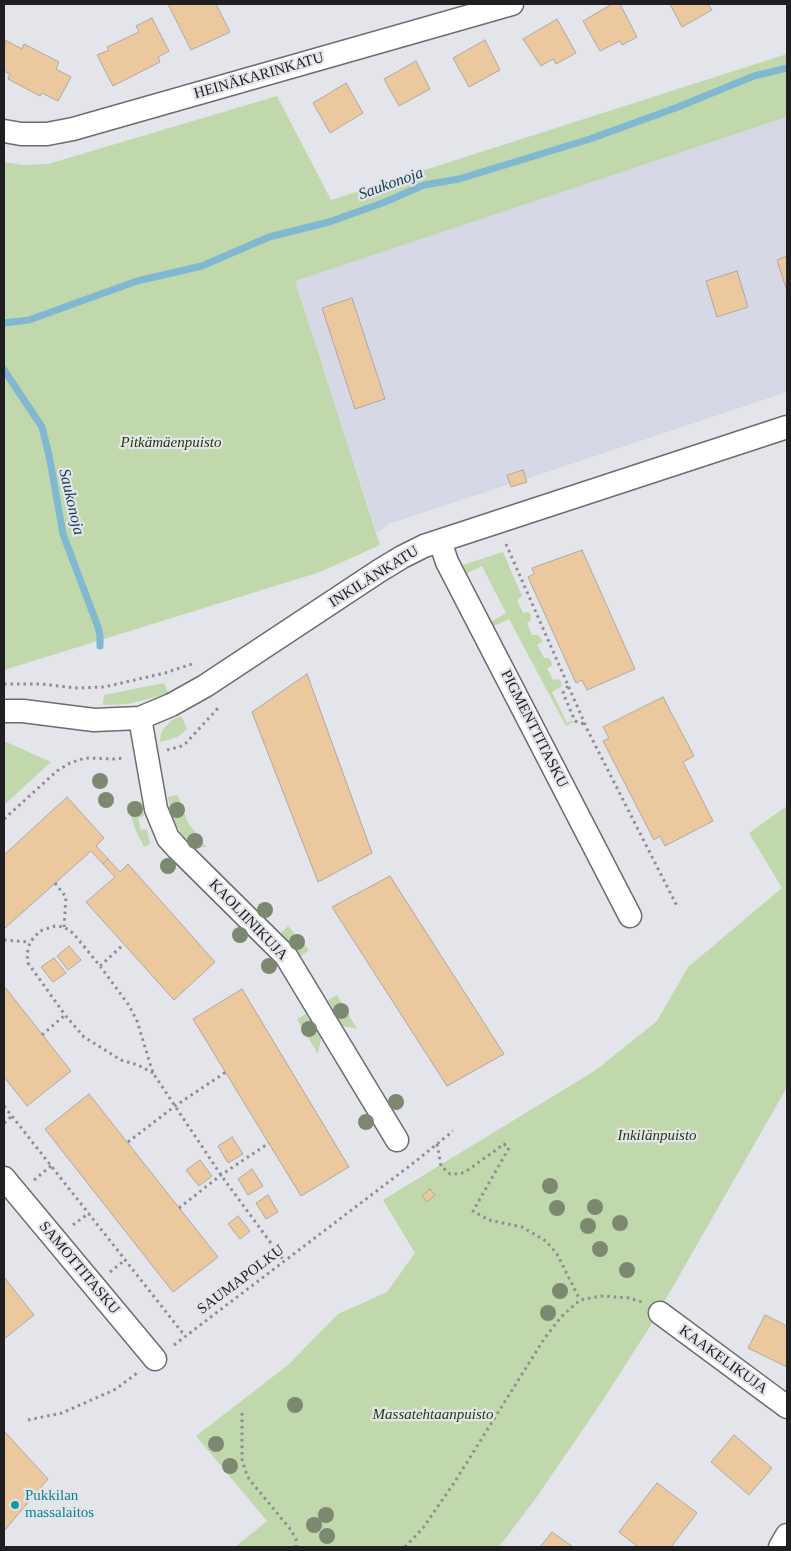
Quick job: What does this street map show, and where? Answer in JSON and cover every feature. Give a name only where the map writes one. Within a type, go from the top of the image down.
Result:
[{"type":"street","name":"HEINÄKARINKATU","points":[[4,131],[21,134],[47,134],[73,129],[512,4]]},
{"type":"street","name":"INKILÄNKATU","points":[[4,710],[24,710],[94,720],[140,718],[171,705],[205,686],[402,557],[424,546],[787,428]]},
{"type":"street","name":"PIGMENTTITASKU","points":[[440,541],[447,562],[630,916]]},
{"type":"street","name":"KAOLIINIKUJA","points":[[140,718],[156,809],[168,838],[286,956],[398,1140]]},
{"type":"street","name":"SAMOTTITASKU","points":[[4,1178],[155,1359]]},
{"type":"street","name":"KAAKELIKUJA","points":[[660,1313],[787,1407]]},
{"type":"street","points":[[780,1547],[787,1535]]},
{"type":"path","points":[[506,543],[585,725],[677,906]]},
{"type":"path","points":[[568,686],[563,693],[566,701],[575,721],[585,725]]},
{"type":"path","points":[[4,818],[58,771],[70,763],[85,758],[114,759],[129,757]]},
{"type":"path","points":[[55,883],[66,897],[64,927]]},
{"type":"path","points":[[153,1073],[138,1065],[121,1060],[84,1037],[65,1015],[28,963],[27,954],[30,942],[40,931],[55,926],[64,927],[73,933],[100,966],[128,1004],[137,1021],[153,1073],[221,1174],[284,1261]]},
{"type":"path","points":[[4,940],[30,942]]},
{"type":"path","points":[[100,966],[124,944]]},
{"type":"path","points":[[42,1035],[65,1015]]},
{"type":"path","points":[[128,1142],[175,1106],[226,1072]]},
{"type":"path","points":[[4,1106],[185,1336]]},
{"type":"path","points":[[4,1123],[12,1116]]},
{"type":"path","name":"SAUMAPOLKU","points":[[28,1420],[62,1413],[116,1389],[453,1131]]},
{"type":"path","points":[[179,1208],[221,1174],[269,1143]]},
{"type":"path","points":[[437,1144],[441,1166],[450,1174],[462,1173],[504,1144],[509,1148],[473,1211],[489,1220],[522,1227],[546,1241],[557,1254],[580,1300]]},
{"type":"path","points":[[405,1547],[423,1528],[454,1483],[544,1339],[561,1317],[580,1300],[601,1296],[629,1298],[642,1302],[660,1313]]},
{"type":"path","points":[[242,1413],[242,1459],[245,1470],[291,1530],[296,1539],[296,1547]]},
{"type":"shaded area","points":[[787,117],[787,392],[526,479],[527,482],[511,487],[510,484],[389,524],[377,533],[294,281]]},
{"type":"green space","name":"Pitkämäenpuisto","points":[[787,54],[787,117],[295,281],[380,545],[320,572],[4,670],[4,162],[23,165],[48,164],[277,96],[331,200]]},
{"type":"green space","points":[[503,552],[522,596],[517,600],[523,613],[528,612],[531,615],[530,621],[527,623],[532,635],[538,635],[541,638],[542,642],[537,645],[544,658],[548,658],[551,661],[552,666],[547,668],[553,680],[559,679],[561,682],[562,686],[552,692],[567,723],[573,722],[566,726],[509,619],[494,626],[491,622],[506,613],[482,566],[466,574],[464,569],[463,565]]},
{"type":"green space","points":[[164,683],[168,693],[160,696],[128,704],[103,705],[104,695]]},
{"type":"green space","points":[[181,716],[187,728],[183,733],[177,737],[160,742],[161,733],[165,727],[172,720]]},
{"type":"green space","points":[[4,741],[51,762],[4,805]]},
{"type":"green space","points":[[178,795],[187,821],[206,847],[194,848],[175,823],[168,797]]},
{"type":"green space","points":[[141,801],[144,816],[138,818],[141,830],[147,829],[150,844],[144,847],[136,831],[127,804]]},
{"type":"green space","name":"Massatehtaanpuisto","points":[[787,806],[787,1087],[651,1325],[601,1403],[536,1498],[499,1547],[235,1547],[267,1521],[196,1436],[288,1365],[338,1314],[387,1292],[415,1253],[383,1200],[596,1070],[657,1021],[688,967],[782,888],[749,833]]},
{"type":"green space","points":[[288,926],[309,950],[301,956],[281,933]]},
{"type":"green space","points":[[337,995],[357,1029],[343,1026],[328,1000]]},
{"type":"green space","points":[[306,1014],[321,1038],[318,1054],[297,1019]]},
{"type":"building","points":[[168,4],[216,4],[230,32],[191,50]]},
{"type":"building","points":[[612,4],[620,4],[637,37],[622,45],[620,41],[600,51],[583,21]]},
{"type":"building","points":[[670,4],[708,4],[712,10],[682,27]]},
{"type":"building","points":[[152,18],[169,51],[158,57],[160,62],[113,86],[97,55],[109,50],[107,47],[139,32],[136,26]]},
{"type":"building","points":[[557,19],[576,53],[556,64],[553,59],[541,66],[523,39]]},
{"type":"building","points":[[5,40],[22,49],[24,44],[59,62],[56,69],[71,77],[58,101],[42,93],[40,96],[8,79],[10,74],[4,71]]},
{"type":"building","points":[[485,40],[500,70],[469,87],[453,58]]},
{"type":"building","points":[[416,61],[430,89],[399,106],[384,79]]},
{"type":"building","points":[[346,83],[363,113],[330,133],[313,103]]},
{"type":"building","points":[[787,256],[787,291],[777,260]]},
{"type":"building","points":[[737,271],[748,307],[717,317],[706,281]]},
{"type":"building","points":[[352,298],[385,399],[355,409],[322,308]]},
{"type":"building","points":[[523,470],[527,482],[511,487],[507,475]]},
{"type":"building","points":[[582,550],[635,669],[587,690],[582,680],[576,683],[528,577],[534,574],[532,568]]},
{"type":"building","points":[[307,674],[372,853],[318,882],[252,712]]},
{"type":"building","points":[[663,697],[694,756],[683,762],[713,821],[665,846],[660,836],[654,840],[603,741],[609,738],[603,727]]},
{"type":"building","points":[[67,797],[104,838],[96,846],[108,859],[103,864],[91,851],[4,929],[4,855]]},
{"type":"building","points":[[108,859],[120,872],[128,864],[215,962],[174,1000],[86,902],[115,877],[103,864]]},
{"type":"building","points":[[390,876],[504,1054],[447,1086],[332,907]]},
{"type":"building","points":[[69,946],[81,960],[68,970],[57,956]]},
{"type":"building","points":[[54,958],[66,973],[53,982],[41,967]]},
{"type":"building","points":[[4,986],[71,1071],[27,1106],[4,1077]]},
{"type":"building","points":[[242,989],[349,1167],[301,1196],[193,1019]]},
{"type":"building","points":[[89,1094],[218,1257],[173,1292],[45,1129]]},
{"type":"building","points":[[232,1137],[243,1154],[228,1163],[218,1146]]},
{"type":"building","points":[[200,1160],[212,1176],[199,1186],[186,1170]]},
{"type":"building","points":[[252,1169],[263,1186],[248,1195],[238,1179]]},
{"type":"building","points":[[430,1189],[435,1195],[427,1202],[422,1196]]},
{"type":"building","points":[[268,1195],[278,1212],[266,1219],[256,1203]]},
{"type":"building","points":[[238,1216],[250,1231],[240,1239],[228,1224]]},
{"type":"building","points":[[4,1277],[34,1315],[4,1339]]},
{"type":"building","points":[[765,1315],[787,1326],[787,1367],[748,1348]]},
{"type":"building","name":"Pukkilan massalaitos","points":[[4,1431],[48,1479],[4,1531]]},
{"type":"building","points":[[734,1435],[772,1468],[749,1495],[711,1462]]},
{"type":"building","points":[[657,1483],[697,1513],[671,1547],[638,1547],[619,1532]]},
{"type":"building","points":[[552,1532],[573,1547],[540,1547]]},
{"type":"waterway","name":"Saukonoja","points":[[4,323],[29,320],[137,281],[202,266],[269,237],[329,222],[385,202],[424,185],[459,179],[590,139],[678,107],[754,76],[787,68]]},
{"type":"waterway","name":"Saukonoja","points":[[4,370],[42,427],[63,534],[98,627],[100,646]]},
{"type":"place","name":"Pukkilan massalaitos","points":[[15,1505]]},
{"type":"park label","name":"Inkilänpuisto","points":[[657,1136]]}]
